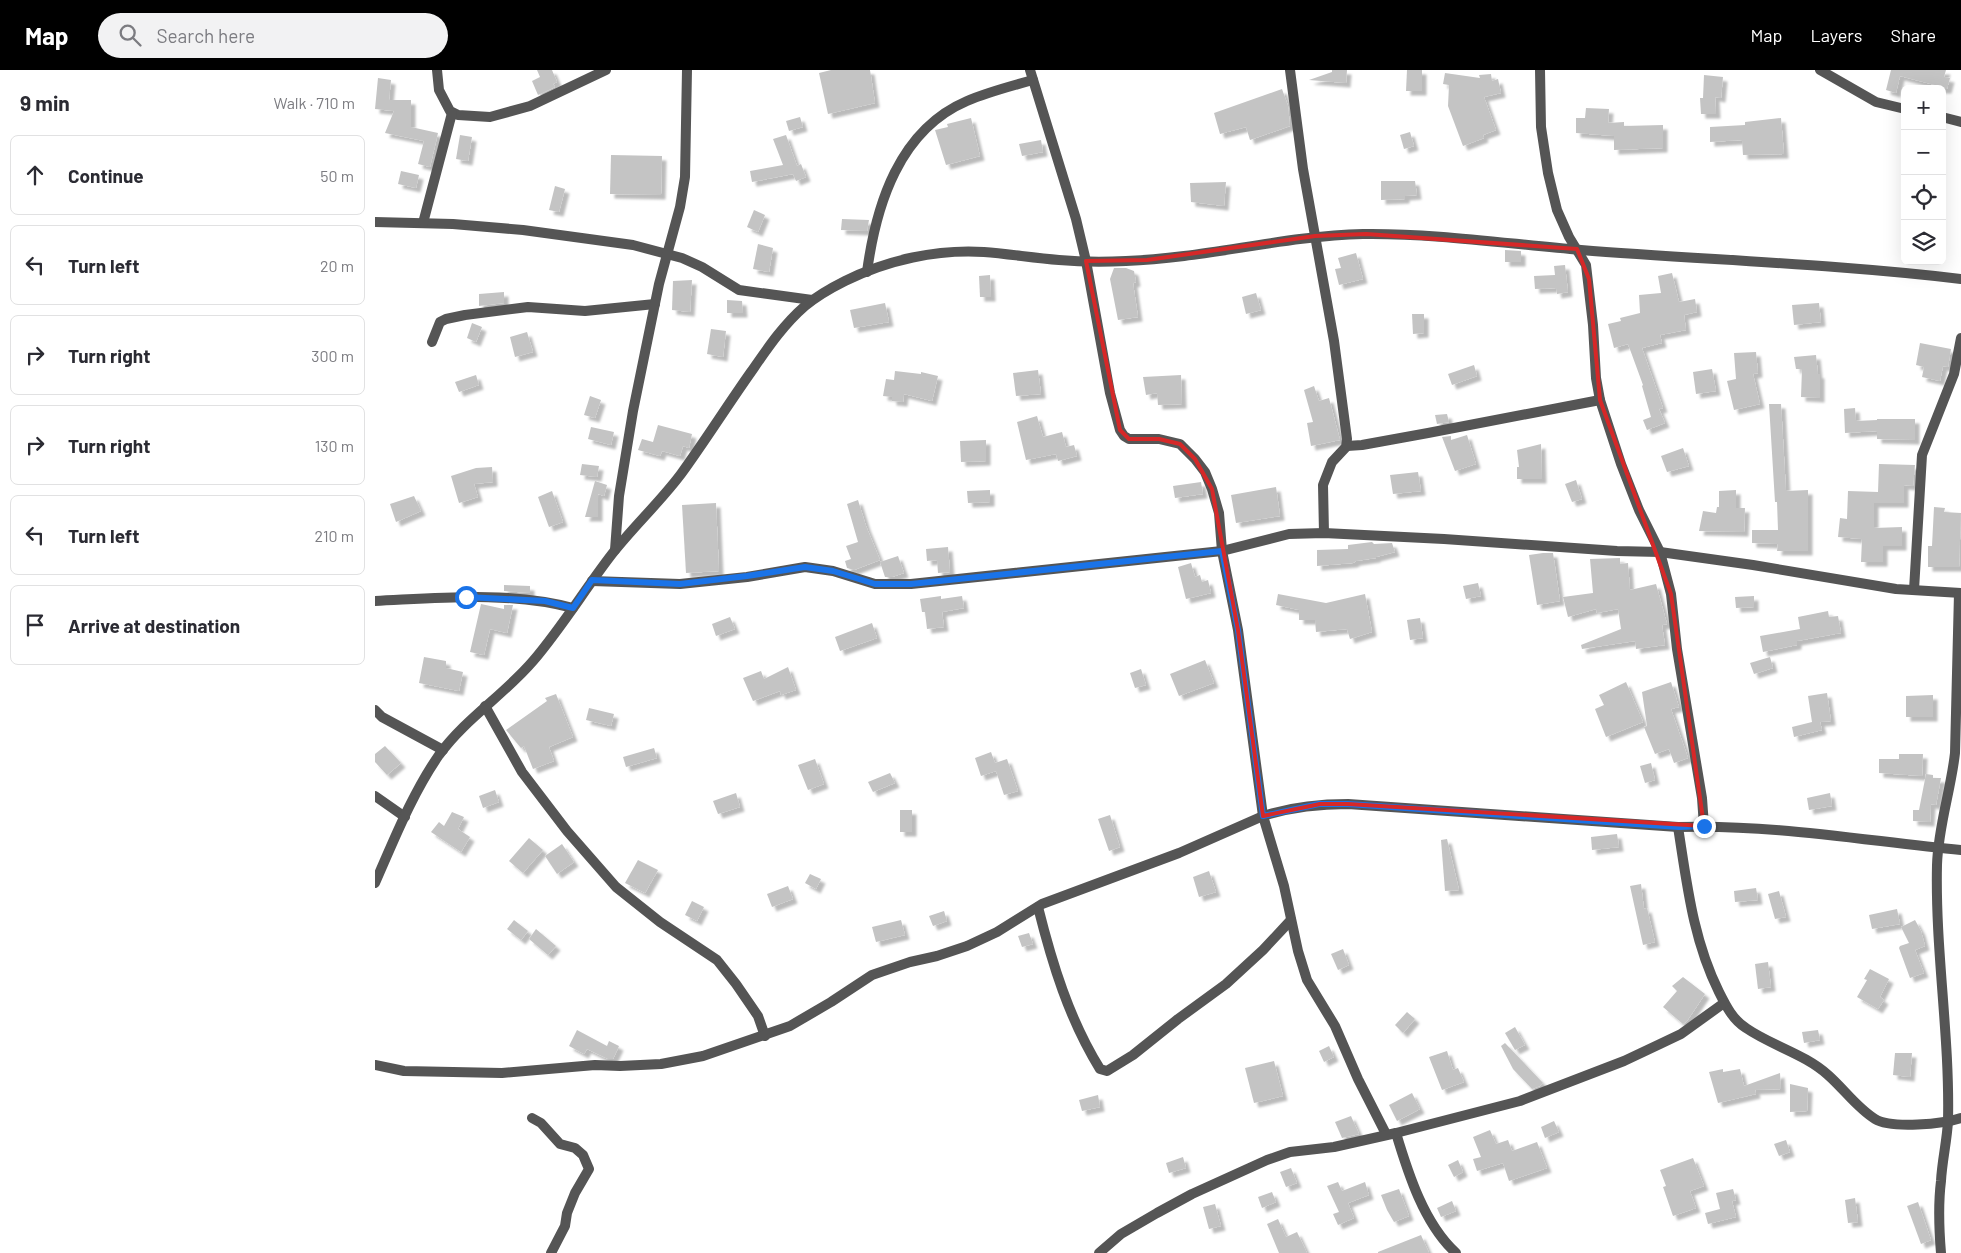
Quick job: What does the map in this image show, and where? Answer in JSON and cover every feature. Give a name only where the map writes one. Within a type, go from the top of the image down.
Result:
[{"type":"street","points":[[437,70],[440,96],[447,109],[458,116],[490,118],[530,106],[606,70]]},
{"type":"street","points":[[615,550],[621,474],[655,304],[680,207],[685,177],[687,70]]},
{"type":"street","points":[[1290,70],[1302,159],[1334,341],[1347,446]]},
{"type":"street","points":[[1540,70],[1541,127],[1550,184],[1557,210],[1569,237],[1586,265],[1589,280],[1596,378],[1600,400],[1621,464],[1639,510],[1659,552],[1671,594],[1677,649],[1702,798],[1704,826]]},
{"type":"street","points":[[1820,70],[1876,102],[1901,108]]},
{"type":"street","points":[[867,272],[871,245],[886,190],[896,167],[915,140],[938,118],[966,101],[1032,75],[1069,194],[1086,261],[1110,393],[1120,430],[1129,439],[1172,441],[1187,450],[1205,472],[1219,513],[1222,551],[1238,630],[1263,816],[1276,856],[1298,951],[1307,980],[1335,1026],[1358,1079],[1391,1133],[1420,1201],[1444,1239],[1456,1253]]},
{"type":"street","points":[[423,223],[452,113]]},
{"type":"street","points":[[1946,118],[1961,122]]},
{"type":"street","points":[[375,222],[453,224],[523,230],[633,245],[682,258],[739,290],[811,300]]},
{"type":"street","points":[[375,883],[417,791],[443,750],[466,723],[516,679],[533,661],[615,550],[679,477],[776,337],[792,318],[811,300],[849,278],[886,264],[910,258],[946,253],[983,252],[1086,261],[1147,260],[1191,256],[1315,236],[1366,234],[1440,237],[1577,249],[1778,262],[1892,271],[1961,279]]},
{"type":"street","points":[[432,342],[440,322],[465,315],[528,307],[585,311],[655,304]]},
{"type":"street","points":[[1914,590],[1922,454],[1954,374],[1961,338]]},
{"type":"street","points":[[1324,533],[1323,485],[1332,462],[1347,446],[1419,435],[1600,400]]},
{"type":"street","points":[[592,580],[680,584],[805,567],[833,571],[875,584],[911,584],[1222,551],[1289,534],[1324,533],[1444,539],[1617,552],[1659,552],[1744,563],[1863,584],[1960,593],[1955,753],[1938,848],[1937,922],[1948,1122],[1940,1184],[1941,1253]]},
{"type":"street","points":[[375,601],[491,598],[545,601],[573,608]]},
{"type":"street","points":[[485,706],[522,772],[567,832],[616,887],[660,922],[717,960],[758,1016],[765,1036]]},
{"type":"street","points":[[375,710],[382,717],[443,750]]},
{"type":"street","points":[[375,796],[405,817]]},
{"type":"street","points":[[375,1065],[381,1068],[404,1071],[502,1072],[595,1065],[661,1064],[703,1056],[765,1036],[805,1018],[872,975],[967,946],[997,932],[1038,907],[1179,853],[1263,816],[1319,804],[1348,804],[1679,827],[1704,826],[1817,833],[1961,850]]},
{"type":"street","points":[[1679,827],[1695,930],[1707,965],[1731,1015],[1745,1028],[1819,1068],[1876,1120],[1900,1125],[1948,1122],[1961,1118]]},
{"type":"street","points":[[1038,907],[1055,972],[1065,997],[1093,1059],[1099,1069],[1107,1071],[1133,1055],[1226,984],[1263,950],[1291,920]]},
{"type":"street","points":[[1099,1253],[1121,1234],[1157,1213],[1192,1194],[1267,1160],[1290,1152],[1311,1148],[1334,1147],[1520,1101],[1624,1061],[1681,1034],[1724,1003]]},
{"type":"street","points":[[532,1118],[541,1124],[560,1144],[575,1148],[583,1155],[589,1169],[575,1193],[565,1226],[551,1253]]},
{"type":"highlighted area","points":[[1366,234],[1577,249],[1589,279],[1600,400],[1671,594],[1704,826],[1348,804],[1320,804],[1263,816],[1238,630],[1212,489],[1195,459],[1180,444],[1159,439],[1129,439],[1120,430],[1086,261],[1147,260],[1315,236]]},
{"type":"building","points":[[537,70],[552,70],[557,82],[553,84],[555,87],[538,95],[532,81],[540,77]]},
{"type":"building","points":[[831,70],[870,70],[875,103],[828,114],[819,73]]},
{"type":"building","points":[[1332,70],[1347,70],[1346,83],[1309,80],[1332,72]]},
{"type":"building","points":[[1407,70],[1422,70],[1422,91],[1406,91]]},
{"type":"building","points":[[1891,70],[1946,70],[1944,77],[1950,78],[1946,89],[1946,85],[1935,85],[1900,76],[1896,93],[1886,90]]},
{"type":"building","points":[[1445,73],[1480,78],[1479,75],[1491,74],[1492,81],[1498,79],[1501,93],[1484,97],[1496,130],[1483,135],[1484,138],[1463,146],[1448,106],[1449,85],[1443,84]]},
{"type":"building","points":[[1704,75],[1723,77],[1721,98],[1715,97],[1716,114],[1701,114],[1700,98],[1703,98]]},
{"type":"building","points":[[378,78],[391,80],[389,100],[411,100],[411,127],[438,133],[430,167],[418,164],[424,141],[385,133],[394,111],[375,109]]},
{"type":"building","points":[[1282,89],[1288,106],[1290,126],[1250,140],[1246,127],[1220,134],[1214,113]]},
{"type":"building","points":[[1586,108],[1609,109],[1608,123],[1624,122],[1624,126],[1663,125],[1663,148],[1614,150],[1614,136],[1576,133],[1576,118],[1585,118]]},
{"type":"building","points":[[800,117],[803,127],[789,131],[786,121]]},
{"type":"building","points":[[971,118],[980,156],[946,165],[935,130],[948,127],[947,124]]},
{"type":"building","points":[[1781,118],[1784,154],[1743,155],[1742,140],[1710,142],[1710,127],[1745,125],[1745,122]]},
{"type":"building","points":[[1410,132],[1414,146],[1404,149],[1400,135]]},
{"type":"building","points":[[460,135],[472,137],[468,161],[456,159]]},
{"type":"building","points":[[786,135],[797,166],[801,164],[806,177],[796,181],[793,174],[752,182],[750,171],[783,165],[773,139]]},
{"type":"building","points":[[1041,140],[1043,152],[1022,156],[1019,144]]},
{"type":"building","points":[[611,155],[662,156],[661,195],[610,194]]},
{"type":"building","points":[[401,171],[419,175],[416,188],[398,184]]},
{"type":"building","points":[[1381,181],[1415,181],[1417,195],[1405,196],[1405,199],[1381,200]]},
{"type":"building","points":[[1226,182],[1224,206],[1191,202],[1190,183]]},
{"type":"building","points":[[555,186],[565,189],[559,212],[549,210]]},
{"type":"building","points":[[754,210],[765,215],[758,232],[747,227]]},
{"type":"building","points":[[842,219],[869,220],[867,231],[841,230]]},
{"type":"building","points":[[758,244],[773,248],[769,272],[753,269]]},
{"type":"building","points":[[1505,250],[1521,251],[1521,262],[1505,262]]},
{"type":"building","points":[[1356,253],[1363,279],[1339,285],[1335,269],[1341,268],[1338,258]]},
{"type":"building","points":[[1565,265],[1568,292],[1557,294],[1556,288],[1535,289],[1534,276],[1555,275],[1554,266]]},
{"type":"building","points":[[1114,268],[1126,268],[1134,271],[1136,282],[1133,283],[1138,317],[1118,320],[1110,279]]},
{"type":"building","points":[[1672,273],[1679,302],[1695,299],[1697,312],[1684,315],[1686,330],[1660,335],[1662,343],[1642,348],[1663,408],[1659,409],[1665,423],[1647,430],[1643,420],[1651,417],[1643,385],[1628,344],[1614,348],[1608,324],[1621,321],[1620,318],[1640,313],[1639,295],[1661,293],[1658,276]]},
{"type":"building","points":[[990,275],[991,297],[980,297],[979,276]]},
{"type":"building","points":[[692,280],[690,312],[672,310],[673,281]]},
{"type":"building","points":[[504,292],[504,303],[479,306],[479,294]]},
{"type":"building","points":[[1256,293],[1261,310],[1246,314],[1242,297]]},
{"type":"building","points":[[727,300],[742,301],[743,313],[727,313]]},
{"type":"building","points":[[885,303],[889,322],[854,328],[850,310]]},
{"type":"building","points":[[1819,303],[1821,322],[1794,325],[1792,305]]},
{"type":"building","points":[[1412,314],[1424,314],[1424,333],[1413,334]]},
{"type":"building","points":[[472,323],[482,327],[476,342],[467,338]]},
{"type":"building","points":[[711,329],[726,331],[723,357],[707,354]]},
{"type":"building","points":[[527,332],[533,352],[515,357],[510,337]]},
{"type":"building","points":[[1920,343],[1951,349],[1948,367],[1943,366],[1940,381],[1922,377],[1924,367],[1916,365]]},
{"type":"building","points":[[1756,352],[1758,373],[1753,374],[1760,404],[1734,410],[1727,381],[1736,379],[1734,353]]},
{"type":"building","points":[[1816,355],[1818,374],[1820,374],[1820,398],[1801,397],[1802,369],[1796,369],[1794,357]]},
{"type":"building","points":[[1474,365],[1477,376],[1452,385],[1448,374]]},
{"type":"building","points":[[1712,369],[1716,391],[1696,394],[1693,372]]},
{"type":"building","points":[[1038,370],[1041,394],[1016,396],[1013,373]]},
{"type":"building","points":[[895,371],[921,374],[921,372],[938,376],[932,401],[904,394],[903,402],[892,401],[892,397],[883,396],[886,379],[894,380]]},
{"type":"building","points":[[476,375],[479,385],[459,392],[455,382]]},
{"type":"building","points":[[1181,375],[1182,404],[1158,405],[1157,393],[1146,395],[1143,377]]},
{"type":"building","points":[[1314,386],[1319,401],[1329,398],[1340,440],[1311,446],[1307,423],[1313,422],[1304,390]]},
{"type":"building","points":[[590,396],[601,400],[595,418],[584,415]]},
{"type":"building","points":[[1769,404],[1781,404],[1786,491],[1808,490],[1808,551],[1777,551],[1778,544],[1752,543],[1752,530],[1778,530]]},
{"type":"building","points":[[1855,408],[1856,421],[1915,419],[1915,440],[1877,439],[1877,431],[1845,433],[1844,409]]},
{"type":"building","points":[[1447,414],[1449,422],[1437,424],[1435,415]]},
{"type":"building","points":[[1037,416],[1043,437],[1062,432],[1066,447],[1074,445],[1077,456],[1058,461],[1056,454],[1026,460],[1017,422]]},
{"type":"building","points":[[658,425],[692,434],[689,448],[683,446],[680,456],[662,451],[660,456],[638,450],[642,439],[653,442]]},
{"type":"building","points":[[591,427],[614,432],[611,445],[588,439]]},
{"type":"building","points":[[1467,435],[1476,464],[1455,471],[1442,437],[1451,436],[1451,440]]},
{"type":"building","points":[[986,440],[986,461],[961,462],[960,441]]},
{"type":"building","points":[[1541,444],[1542,479],[1517,479],[1517,467],[1519,467],[1517,450]]},
{"type":"building","points":[[1683,448],[1689,466],[1667,472],[1661,456]]},
{"type":"building","points":[[582,464],[599,466],[597,477],[580,475]]},
{"type":"building","points":[[1879,464],[1915,465],[1913,486],[1904,485],[1904,503],[1874,503],[1874,528],[1902,527],[1902,546],[1883,546],[1883,562],[1861,562],[1862,539],[1838,537],[1840,518],[1847,519],[1848,491],[1878,492]]},
{"type":"building","points":[[492,467],[493,482],[474,484],[478,497],[459,503],[451,476],[476,468]]},
{"type":"building","points":[[1418,472],[1421,491],[1393,494],[1390,475]]},
{"type":"building","points":[[1576,480],[1582,499],[1572,502],[1565,484]]},
{"type":"building","points":[[595,481],[607,485],[604,496],[598,494],[598,517],[585,517]]},
{"type":"building","points":[[1201,482],[1203,494],[1175,498],[1173,486]]},
{"type":"building","points":[[1276,487],[1280,516],[1236,523],[1231,495]]},
{"type":"building","points":[[990,490],[990,502],[968,503],[967,491]]},
{"type":"building","points":[[1736,490],[1736,508],[1745,508],[1744,532],[1699,531],[1703,511],[1716,513],[1717,507],[1719,507],[1719,491]]},
{"type":"building","points":[[552,491],[563,522],[549,527],[538,497]]},
{"type":"building","points":[[414,496],[421,511],[396,522],[390,504]]},
{"type":"building","points":[[858,500],[880,560],[854,570],[847,568],[845,561],[851,559],[846,546],[858,542],[847,504]]},
{"type":"building","points":[[716,503],[719,571],[686,573],[682,505]]},
{"type":"building","points":[[1934,507],[1945,508],[1944,512],[1961,513],[1959,567],[1928,567],[1928,546],[1932,546]]},
{"type":"building","points":[[1372,542],[1374,544],[1392,543],[1395,552],[1353,563],[1317,566],[1317,550],[1348,549],[1348,545]]},
{"type":"building","points":[[948,547],[950,572],[938,573],[937,560],[927,561],[926,549]]},
{"type":"building","points":[[1553,553],[1560,601],[1537,605],[1529,555]]},
{"type":"building","points":[[898,556],[904,573],[885,577],[880,562]]},
{"type":"building","points":[[1620,558],[1620,564],[1628,563],[1630,590],[1656,584],[1667,624],[1662,625],[1665,645],[1636,649],[1635,641],[1582,649],[1581,645],[1621,629],[1618,609],[1597,613],[1596,609],[1568,617],[1563,597],[1593,593],[1590,559]]},
{"type":"building","points":[[1191,563],[1195,577],[1200,575],[1202,582],[1208,580],[1211,593],[1186,599],[1178,567]]},
{"type":"building","points":[[1478,583],[1481,596],[1466,599],[1463,586]]},
{"type":"building","points":[[504,585],[530,586],[530,593],[504,591]]},
{"type":"building","points":[[1278,594],[1326,603],[1365,594],[1372,632],[1350,639],[1347,629],[1316,632],[1315,620],[1299,620],[1299,610],[1276,605]]},
{"type":"building","points":[[941,596],[941,599],[962,596],[964,608],[942,612],[944,627],[927,629],[925,612],[922,612],[920,599]]},
{"type":"building","points":[[1754,596],[1754,607],[1736,608],[1735,597]]},
{"type":"building","points":[[481,604],[504,609],[504,605],[513,605],[507,633],[490,629],[484,655],[470,652]]},
{"type":"building","points":[[1828,611],[1829,617],[1838,616],[1841,633],[1797,641],[1797,645],[1763,652],[1760,636],[1800,629],[1798,617]]},
{"type":"building","points":[[730,617],[735,629],[716,636],[712,624]]},
{"type":"building","points":[[1420,618],[1423,638],[1410,640],[1407,620]]},
{"type":"building","points":[[872,623],[877,638],[840,651],[835,637]]},
{"type":"building","points":[[424,657],[446,661],[446,668],[463,672],[459,691],[419,683]]},
{"type":"building","points":[[1770,657],[1773,668],[1754,674],[1750,663]]},
{"type":"building","points":[[1205,660],[1214,683],[1179,696],[1170,674]]},
{"type":"building","points":[[788,667],[796,690],[781,695],[780,691],[753,701],[743,678],[761,671],[764,679]]},
{"type":"building","points":[[1141,669],[1146,685],[1135,688],[1130,673]]},
{"type":"building","points":[[1626,682],[1643,722],[1606,737],[1595,709],[1604,705],[1599,695]]},
{"type":"building","points":[[1671,682],[1679,707],[1671,709],[1688,758],[1674,763],[1669,749],[1655,754],[1644,727],[1647,726],[1642,692]]},
{"type":"building","points":[[1827,693],[1831,721],[1820,722],[1822,730],[1794,737],[1792,727],[1812,722],[1808,696]]},
{"type":"building","points":[[556,694],[573,737],[549,747],[554,761],[533,769],[524,746],[521,748],[506,730],[547,701],[545,698]]},
{"type":"building","points":[[1933,695],[1933,717],[1906,717],[1906,696]]},
{"type":"building","points":[[589,708],[614,714],[611,726],[586,720]]},
{"type":"building","points":[[385,746],[401,763],[387,775],[375,762],[375,754]]},
{"type":"building","points":[[654,748],[657,758],[626,767],[623,757]]},
{"type":"building","points":[[991,752],[995,763],[1007,759],[1018,791],[1004,795],[996,771],[981,776],[975,758]]},
{"type":"building","points":[[1899,754],[1923,754],[1922,776],[1879,773],[1879,759],[1899,759]]},
{"type":"building","points":[[815,759],[824,784],[808,790],[798,765]]},
{"type":"building","points":[[1651,763],[1655,780],[1645,783],[1640,766]]},
{"type":"building","points":[[890,773],[895,783],[873,792],[868,782]]},
{"type":"building","points":[[1926,774],[1933,775],[1933,778],[1941,778],[1936,805],[1931,804],[1930,822],[1913,821],[1913,810],[1919,810]]},
{"type":"building","points":[[495,790],[499,802],[483,808],[479,796]]},
{"type":"building","points":[[736,793],[740,807],[718,814],[713,801]]},
{"type":"building","points":[[1830,793],[1832,806],[1809,810],[1807,798]]},
{"type":"building","points":[[900,810],[912,810],[912,832],[900,832]]},
{"type":"building","points":[[452,812],[464,817],[458,829],[470,837],[461,852],[431,832],[439,822],[444,826]]},
{"type":"building","points":[[1110,815],[1120,847],[1109,851],[1098,819]]},
{"type":"building","points":[[1617,834],[1619,847],[1592,850],[1591,837]]},
{"type":"building","points":[[529,838],[543,850],[523,873],[509,861]]},
{"type":"building","points":[[1447,839],[1459,890],[1445,891],[1441,840]]},
{"type":"building","points":[[562,844],[574,862],[557,874],[545,856]]},
{"type":"building","points":[[638,860],[658,870],[645,893],[625,883]]},
{"type":"building","points":[[1209,871],[1216,892],[1199,897],[1193,877]]},
{"type":"building","points":[[810,874],[821,879],[816,889],[805,883]]},
{"type":"building","points":[[1641,884],[1644,909],[1647,908],[1655,942],[1643,945],[1630,886]]},
{"type":"building","points":[[788,886],[793,899],[772,907],[767,894]]},
{"type":"building","points":[[1756,888],[1758,900],[1735,902],[1734,891]]},
{"type":"building","points":[[1779,891],[1786,917],[1775,919],[1768,894]]},
{"type":"building","points":[[692,901],[704,907],[697,921],[685,915]]},
{"type":"building","points":[[1897,909],[1900,924],[1872,929],[1869,915]]},
{"type":"building","points":[[944,911],[947,921],[933,926],[929,916]]},
{"type":"building","points":[[514,920],[528,931],[521,940],[507,929]]},
{"type":"building","points":[[901,920],[905,935],[876,942],[872,927]]},
{"type":"building","points":[[1915,920],[1921,931],[1925,946],[1915,950],[1924,973],[1910,978],[1899,948],[1909,943],[1901,927]]},
{"type":"building","points":[[536,929],[556,946],[548,955],[529,939]]},
{"type":"building","points":[[1029,933],[1033,944],[1022,947],[1018,936]]},
{"type":"building","points":[[1343,949],[1349,965],[1338,970],[1331,954]]},
{"type":"building","points":[[1768,962],[1771,987],[1758,989],[1755,964]]},
{"type":"building","points":[[1870,969],[1889,979],[1880,997],[1884,1000],[1878,1009],[1857,997],[1867,980],[1864,979]]},
{"type":"building","points":[[1683,977],[1705,994],[1683,1024],[1663,1007],[1677,991],[1672,986]]},
{"type":"building","points":[[1407,1012],[1415,1019],[1403,1033],[1395,1025]]},
{"type":"building","points":[[1515,1027],[1525,1045],[1515,1050],[1505,1033]]},
{"type":"building","points":[[577,1030],[607,1046],[609,1041],[619,1046],[613,1059],[608,1059],[587,1049],[584,1054],[569,1046]]},
{"type":"building","points":[[1818,1030],[1820,1040],[1804,1043],[1802,1032]]},
{"type":"building","points":[[1505,1043],[1543,1083],[1540,1086],[1532,1089],[1513,1069],[1501,1046]]},
{"type":"building","points":[[1329,1046],[1334,1057],[1324,1062],[1319,1051]]},
{"type":"building","points":[[1447,1051],[1453,1070],[1458,1068],[1464,1082],[1442,1090],[1429,1057]]},
{"type":"building","points":[[1895,1053],[1912,1053],[1910,1077],[1893,1075]]},
{"type":"building","points":[[1274,1061],[1283,1096],[1254,1103],[1245,1068]]},
{"type":"building","points":[[1723,1069],[1723,1072],[1740,1069],[1744,1086],[1780,1073],[1781,1089],[1755,1090],[1756,1094],[1718,1103],[1709,1072]]},
{"type":"building","points":[[1790,1084],[1808,1088],[1807,1111],[1790,1112]]},
{"type":"building","points":[[1412,1093],[1420,1109],[1397,1121],[1389,1105]]},
{"type":"building","points":[[1098,1095],[1100,1107],[1082,1111],[1079,1100]]},
{"type":"building","points":[[1351,1116],[1359,1134],[1342,1138],[1335,1122]]},
{"type":"building","points":[[1554,1121],[1559,1132],[1545,1138],[1541,1127]]},
{"type":"building","points":[[1490,1130],[1496,1144],[1508,1140],[1512,1151],[1537,1142],[1547,1168],[1509,1181],[1503,1163],[1477,1171],[1473,1159],[1481,1157],[1473,1137]]},
{"type":"building","points":[[1786,1140],[1790,1152],[1779,1156],[1774,1144]]},
{"type":"building","points":[[1183,1157],[1186,1168],[1169,1173],[1166,1163]]},
{"type":"building","points":[[1693,1158],[1704,1186],[1690,1191],[1696,1208],[1673,1216],[1663,1187],[1666,1186],[1660,1170]]},
{"type":"building","points":[[1458,1160],[1463,1172],[1454,1177],[1448,1165]]},
{"type":"building","points":[[1291,1168],[1297,1183],[1286,1187],[1280,1172]]},
{"type":"building","points":[[1338,1182],[1342,1191],[1365,1182],[1369,1195],[1348,1203],[1354,1218],[1338,1225],[1333,1214],[1339,1212],[1327,1186]]},
{"type":"building","points":[[1399,1189],[1409,1216],[1394,1222],[1381,1195]]},
{"type":"building","points":[[1733,1189],[1736,1200],[1732,1201],[1736,1217],[1708,1224],[1705,1213],[1720,1209],[1716,1193]]},
{"type":"building","points":[[1272,1192],[1276,1202],[1262,1208],[1258,1197]]},
{"type":"building","points":[[1855,1198],[1858,1222],[1848,1223],[1845,1200]]},
{"type":"building","points":[[1452,1201],[1456,1211],[1441,1217],[1437,1208]]},
{"type":"building","points":[[1918,1202],[1931,1240],[1921,1244],[1907,1206]]},
{"type":"building","points":[[1215,1204],[1221,1226],[1209,1229],[1203,1207]]},
{"type":"building","points":[[1278,1219],[1286,1237],[1297,1232],[1307,1253],[1279,1253],[1267,1224]]},
{"type":"building","points":[[1421,1235],[1429,1253],[1378,1253],[1378,1252]]},
{"type":"route","points":[[466,597],[545,601],[573,608],[592,580],[680,584],[805,567],[818,567],[875,584],[911,584],[1222,551],[1238,630],[1263,816],[1319,804],[1348,804],[1679,827],[1704,826]]}]
